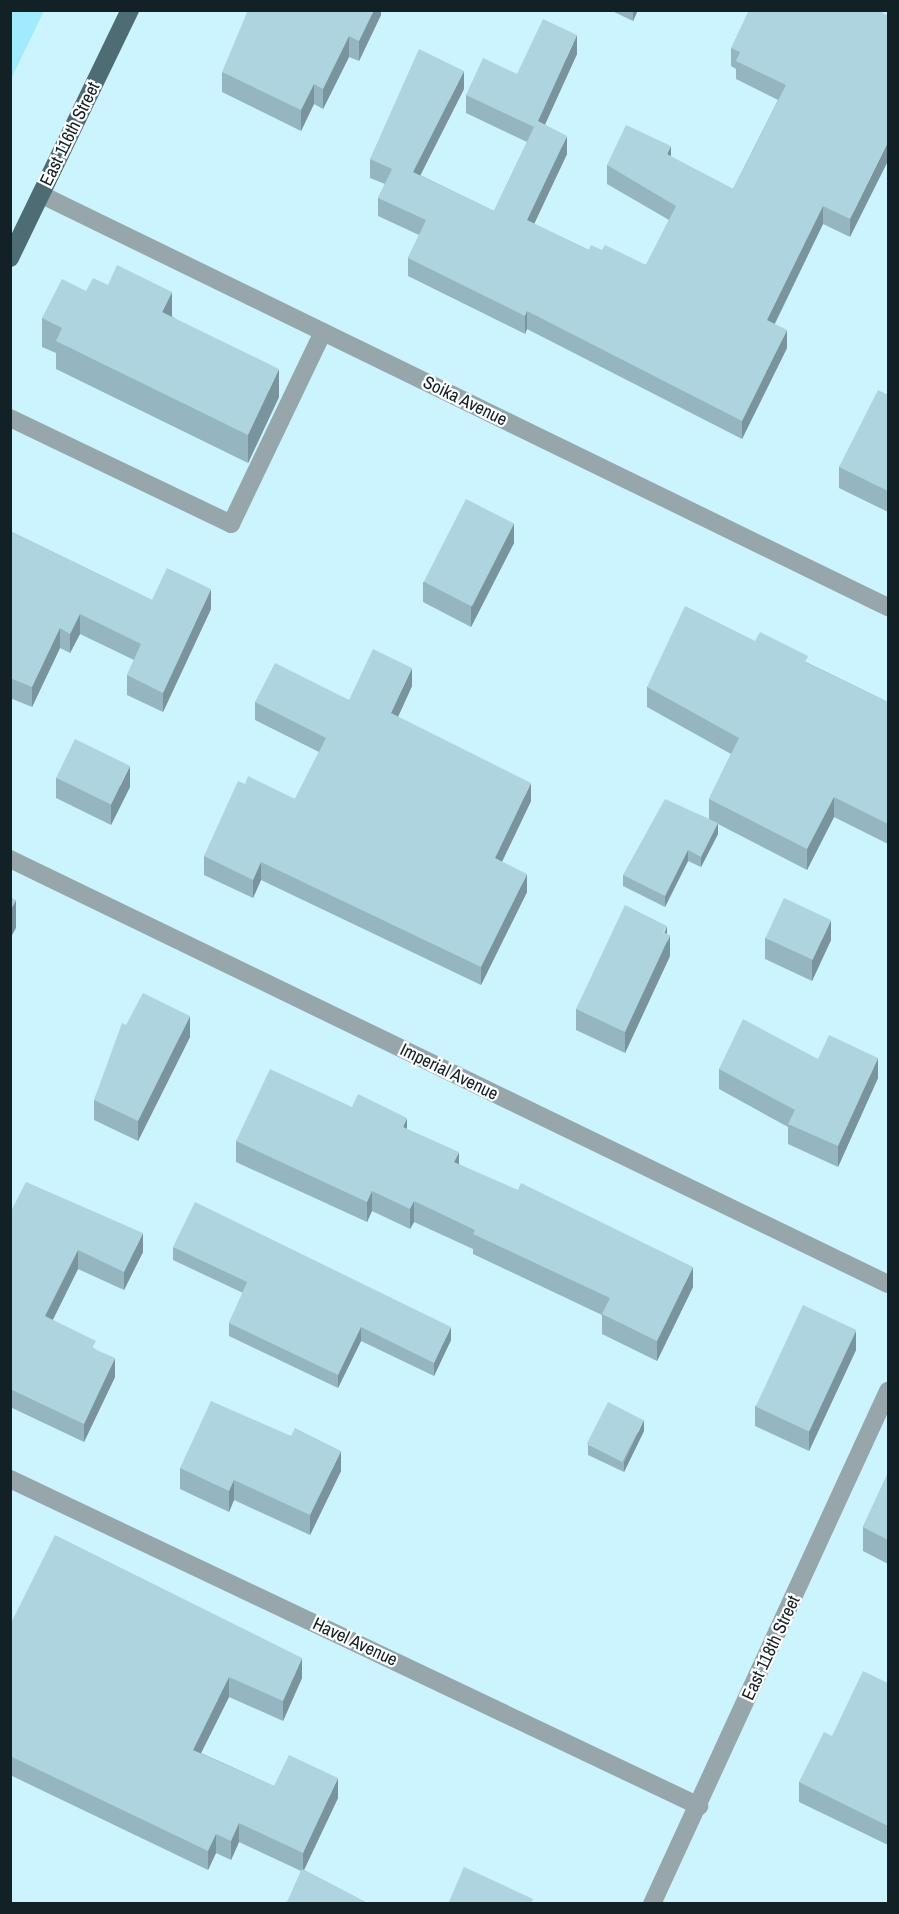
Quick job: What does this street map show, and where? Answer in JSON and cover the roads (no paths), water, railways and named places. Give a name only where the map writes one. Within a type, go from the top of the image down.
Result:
[{"type":"main road","name":"East 116th Street","points":[[10,258],[130,10]]},
{"type":"street","name":"Soika Avenue","points":[[42,195],[888,607]]},
{"type":"street","points":[[10,418],[231,524],[323,332]]},
{"type":"street","name":"Imperial Avenue","points":[[10,859],[888,1284]]},
{"type":"street","name":"East 118th Street","points":[[652,1904],[888,1391]]},
{"type":"street","name":"Havel Avenue","points":[[10,1479],[699,1806]]}]
